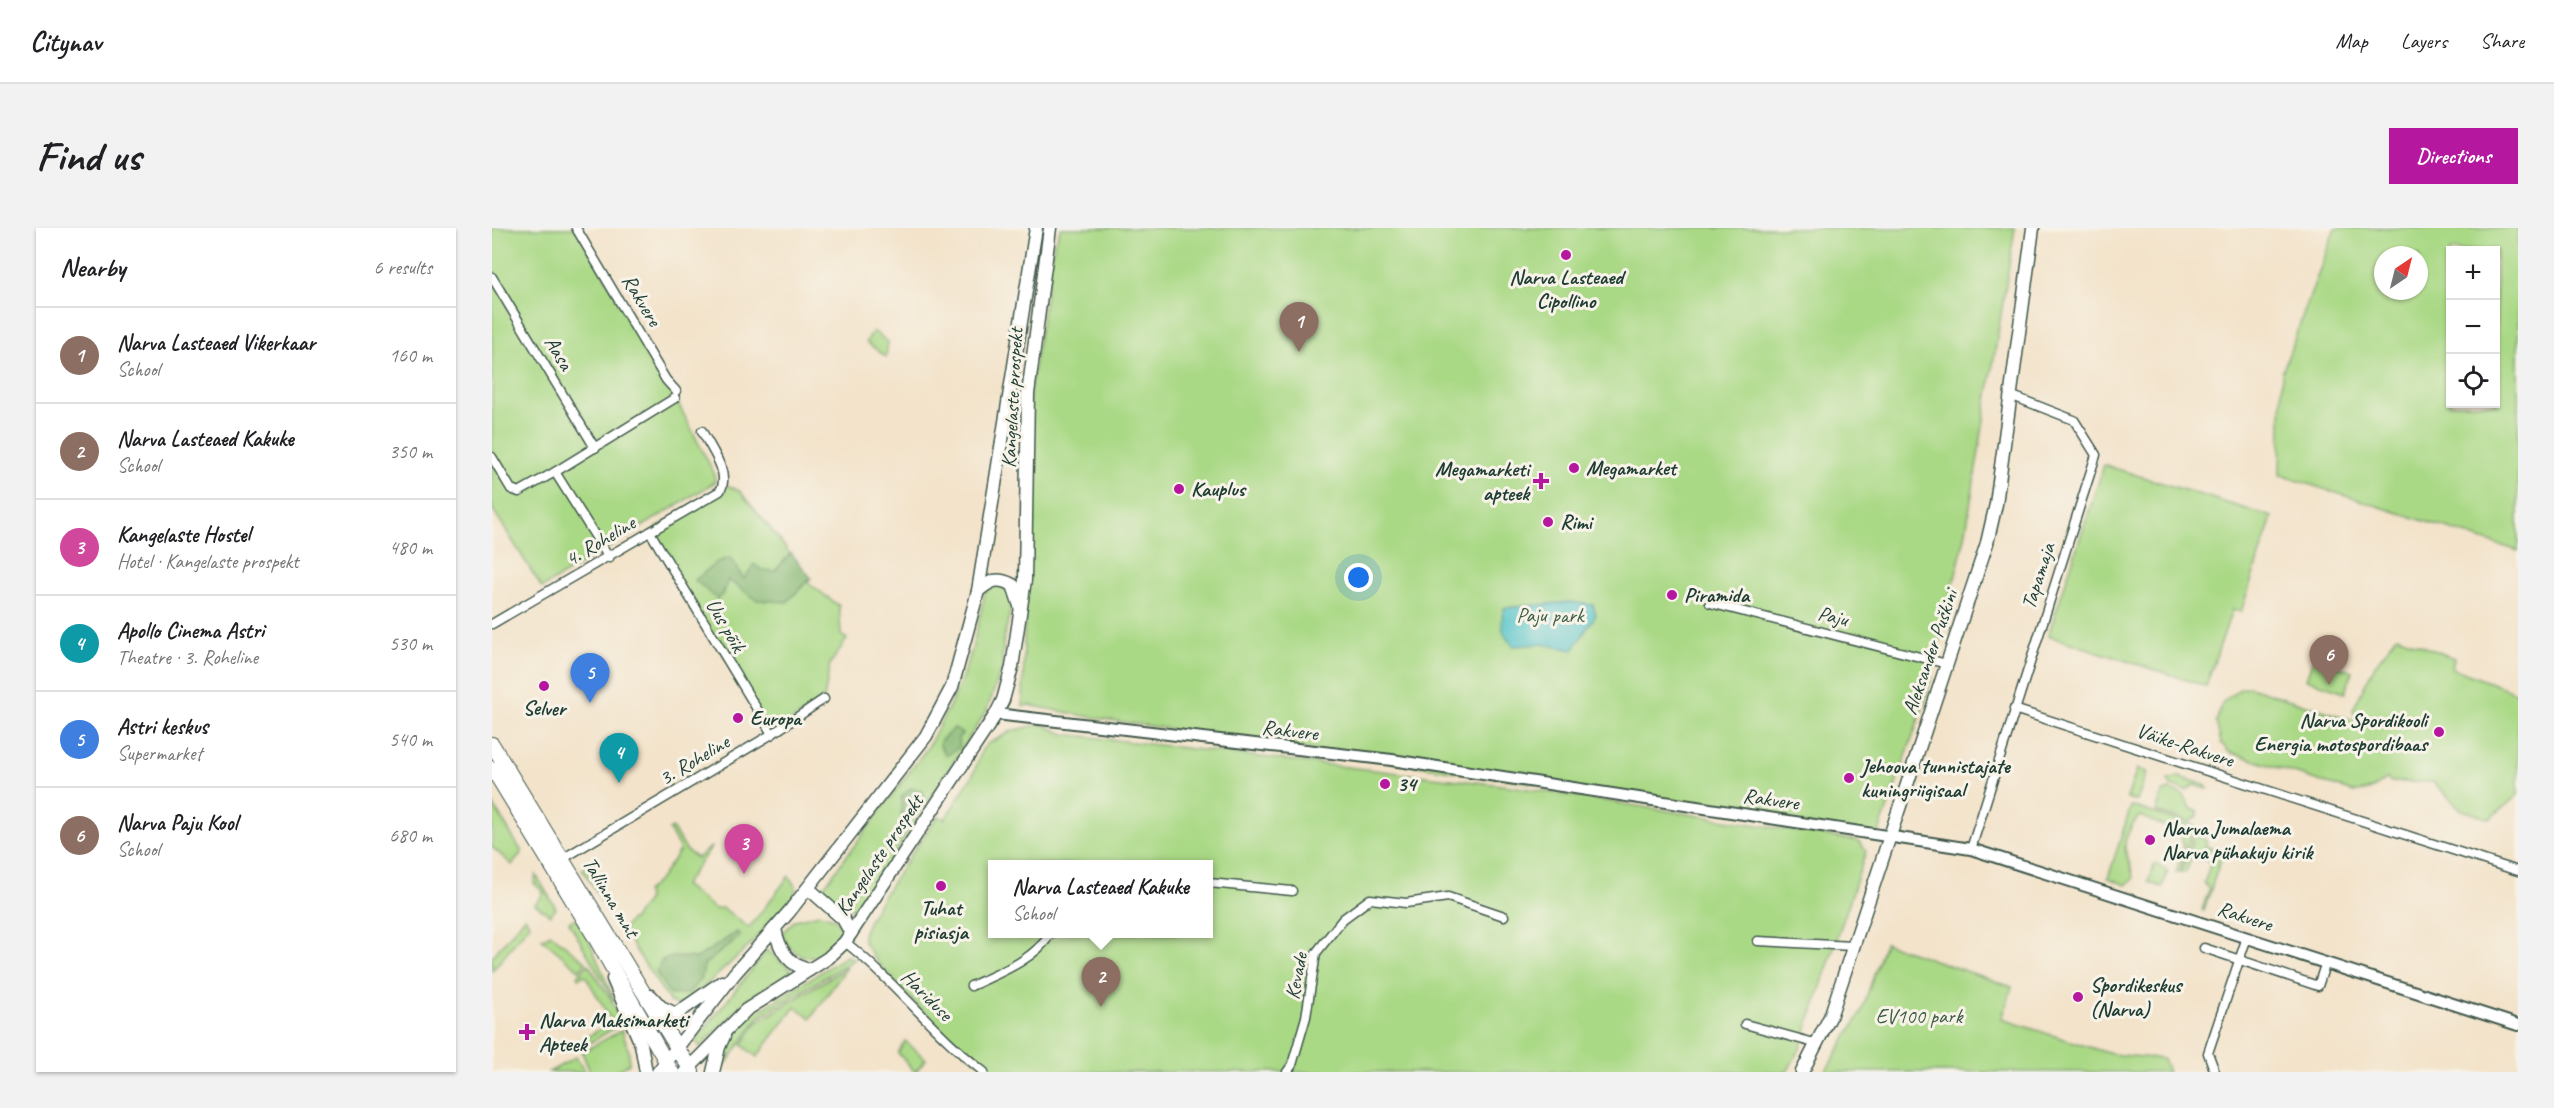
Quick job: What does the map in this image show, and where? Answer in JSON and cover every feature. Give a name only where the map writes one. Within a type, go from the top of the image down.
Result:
[{"type":"highway","name":"Tallinna mnt","points":[[492,744],[638,981],[689,1070]]},
{"type":"highway","name":"Tallinna mnt","points":[[492,768],[593,934],[665,1069]]},
{"type":"main road","name":"Kangelaste prospekt","points":[[665,1069],[735,973],[775,929],[926,736],[952,687],[978,591],[1036,228]]},
{"type":"main road","name":"Kangelaste prospekt","points":[[689,1070],[730,1024],[762,999],[828,958],[848,938],[1003,700],[1012,667],[1025,580],[1028,394],[1048,241],[1052,228]]},
{"type":"main road","name":"Aleksander Puškini","points":[[1802,1072],[1830,1017],[1987,543],[1996,504],[2033,228]]},
{"type":"main road","points":[[978,591],[990,581],[1000,579],[1013,585],[1021,607]]},
{"type":"main road","points":[[808,888],[843,919],[848,938]]},
{"type":"main road","points":[[775,929],[777,941],[784,955],[798,968],[809,970]]},
{"type":"main road","points":[[593,934],[641,1044],[646,1072]]},
{"type":"main road","points":[[638,981],[661,1007],[676,1014],[735,973]]},
{"type":"main road","points":[[712,1072],[718,1047],[730,1024]]},
{"type":"street","name":"Rakvere","points":[[576,228],[675,395],[595,448]]},
{"type":"street","name":"Aasa","points":[[492,277],[595,448]]},
{"type":"street","name":"Tapamaja","points":[[2010,396],[2074,420],[2096,455],[2014,709]]},
{"type":"street","name":"4. Roheline","points":[[495,623],[720,491],[724,484],[724,474],[702,431]]},
{"type":"street","points":[[492,457],[511,489],[519,492],[595,448]]},
{"type":"street","points":[[555,472],[609,558]]},
{"type":"street","name":"Uus põik","points":[[650,532],[772,734]]},
{"type":"street","name":"Paju","points":[[1710,603],[1947,664]]},
{"type":"street","name":"3. Roheline","points":[[550,866],[772,734],[824,699]]},
{"type":"street","points":[[1971,849],[2014,709]]},
{"type":"street","name":"Väike-Rakvere","points":[[2014,709],[2518,871]]},
{"type":"street","name":"Rakvere","points":[[996,714],[1392,760],[1971,849],[2518,1025]]},
{"type":"street","points":[[1213,882],[1292,891]]},
{"type":"street","name":"Kevade","points":[[1287,1072],[1292,1065],[1306,1017],[1316,953],[1343,919],[1370,899],[1406,903],[1448,897],[1504,916]]},
{"type":"street","points":[[2215,1072],[2208,1053],[2247,937]]},
{"type":"street","name":"Hariduse","points":[[848,938],[862,956],[944,1038],[984,1072]]},
{"type":"street","points":[[971,986],[1015,966],[1047,938]]},
{"type":"street","points":[[1758,941],[1853,946]]},
{"type":"street","points":[[2204,948],[2318,986],[2326,962]]},
{"type":"street","points":[[1745,1024],[1818,1044]]},
{"type":"green space","points":[[492,228],[576,228],[666,380],[714,473],[715,482],[542,588],[492,508]]},
{"type":"green space","name":"Paju park","points":[[1061,228],[2015,228],[1965,537],[1924,705],[1878,835],[1090,717],[1028,705],[1023,707],[1028,405],[1054,244]]},
{"type":"green space","points":[[2335,228],[2518,228],[2518,551],[2280,475],[2282,373]]},
{"type":"green space","points":[[873,331],[888,342],[886,357],[866,342]]},
{"type":"green space","points":[[2104,465],[2272,517],[2241,612],[2232,610],[2206,686],[2048,636]]},
{"type":"green space","points":[[724,484],[740,491],[785,547],[810,584],[839,606],[841,635],[847,639],[830,664],[824,699],[772,734],[650,532]]},
{"type":"green space","points":[[791,553],[811,578],[787,602],[757,600],[728,580],[722,595],[717,599],[695,580],[717,562],[730,558],[744,579],[754,564],[762,570],[775,571]]},
{"type":"green space","points":[[994,585],[1004,587],[1009,592],[1012,603],[1003,642],[1002,668],[987,710],[857,912],[822,889],[928,747],[957,691],[972,650],[985,593]]},
{"type":"green space","name":"Narva Spordikooli Energia motospordibaas","points":[[2397,636],[2454,658],[2452,668],[2518,693],[2518,795],[2490,819],[2462,810],[2433,782],[2391,782],[2387,778],[2371,789],[2353,792],[2229,752],[2221,743],[2216,722],[2223,702],[2240,689],[2250,687],[2356,721],[2353,709],[2375,665]]},
{"type":"green space","points":[[2313,658],[2352,671],[2345,692],[2306,679]]},
{"type":"green space","points":[[1041,724],[1064,734],[1510,786],[1853,840],[1860,842],[1866,852],[1800,1049],[1787,1072],[992,1072],[959,1047],[937,1026],[875,959],[863,937],[873,913],[938,816],[945,819],[973,775],[982,750],[987,744],[1012,731]]},
{"type":"green space","points":[[954,728],[962,734],[958,738],[960,747],[946,756],[940,746],[940,741]]},
{"type":"green space","points":[[2137,769],[2147,772],[2137,801],[2127,798]]},
{"type":"green space","points":[[2179,777],[2205,785],[2208,789],[2194,785],[2186,791],[2171,786],[2168,780]]},
{"type":"green space","points":[[911,788],[923,790],[922,805],[916,812],[901,816],[902,796]]},
{"type":"green space","points":[[2169,790],[2184,795],[2191,809],[2198,811],[2197,816],[2190,822],[2156,812],[2162,793]]},
{"type":"green space","points":[[492,803],[522,852],[512,865],[492,847]]},
{"type":"green space","points":[[2131,806],[2194,826],[2179,873],[2176,872],[2184,846],[2180,833],[2140,816],[2132,825],[2125,842],[2133,879],[2126,885],[2108,878]]},
{"type":"green space","points":[[672,828],[687,851],[697,858],[712,846],[684,885],[715,909],[723,908],[749,928],[789,876],[796,888],[794,895],[748,947],[685,1004],[679,1005],[670,1002],[623,931],[648,899],[646,892],[661,878],[680,849],[669,830]]},
{"type":"green space","points":[[2194,835],[2205,839],[2207,843],[2200,860],[2192,857],[2186,872],[2181,873]]},
{"type":"green space","points":[[2208,847],[2223,852],[2204,911],[2202,910],[2209,889],[2204,883],[2211,862],[2204,859]]},
{"type":"green space","points":[[2156,864],[2168,871],[2162,887],[2148,882]]},
{"type":"green space","points":[[586,866],[612,909],[608,911],[582,869]]},
{"type":"green space","points":[[536,875],[556,908],[550,915],[535,904],[544,893],[534,883]]},
{"type":"green space","points":[[819,914],[834,919],[843,931],[823,953],[811,957],[804,956],[789,946],[782,933],[795,920]]},
{"type":"green space","points":[[525,917],[530,924],[492,971],[492,957]]},
{"type":"green space","points":[[575,918],[589,940],[615,1002],[569,922]]},
{"type":"green space","points":[[737,932],[740,936],[704,965],[702,977],[688,994],[670,995],[656,972],[662,960],[673,957],[697,958]]},
{"type":"green space","points":[[551,934],[586,962],[579,970],[542,939]]},
{"type":"green space","name":"EV100 park","points":[[1885,943],[2012,987],[2002,1019],[2111,1054],[2163,1059],[2168,1072],[1825,1072],[1861,1013]]},
{"type":"green space","points":[[767,950],[793,971],[749,998],[700,1047],[695,1041]]},
{"type":"green space","points":[[846,956],[855,959],[758,1018],[726,1064],[719,1068],[727,1040],[746,1019]]},
{"type":"green space","points":[[588,964],[611,999],[620,1020],[616,1027],[580,1049],[577,1043],[612,1022],[585,975],[579,978],[577,976]]},
{"type":"green space","points":[[847,967],[811,1018],[795,1007],[757,1057],[742,1045],[756,1023]]},
{"type":"green space","points":[[622,1030],[629,1052],[629,1064],[615,1072],[590,1072],[582,1052]]},
{"type":"green space","points":[[905,1041],[926,1059],[915,1072],[898,1053]]},
{"type":"green space","points":[[576,1057],[585,1072],[549,1072]]},
{"type":"water","points":[[1570,602],[1593,605],[1596,615],[1573,650],[1542,644],[1514,646],[1507,638],[1502,624],[1504,608]]},
{"type":"place","name":"Narva Lasteaed Cipollino","points":[[1566,255]]},
{"type":"place","name":"Narva Lasteaed Vikerkaar","points":[[1299,352]]},
{"type":"place","name":"Megamarket","points":[[1574,468]]},
{"type":"place","name":"Megamarketi apteek","points":[[1541,481]]},
{"type":"place","name":"Kauplus","points":[[1179,489]]},
{"type":"place","name":"Rimi","points":[[1548,522]]},
{"type":"place","name":"Piramida","points":[[1672,595]]},
{"type":"place","name":"Narva Paju Kool","points":[[2329,685]]},
{"type":"place","name":"Selver","points":[[544,686]]},
{"type":"place","name":"Astri keskus","points":[[590,703]]},
{"type":"place","name":"Europa","points":[[738,718]]},
{"type":"place","name":"Narva Spordikooli Energia motospordibaas","points":[[2439,732]]},
{"type":"place","name":"Jehoova tunnistajate kuningriigisaal","points":[[1849,778]]},
{"type":"place","name":"Apollo Cinema Astri","points":[[619,783]]},
{"type":"place","name":"34","points":[[1385,784]]},
{"type":"place","name":"Narva Jumalaema Narva pühakuju kirik","points":[[2150,840]]},
{"type":"place","name":"Kangelaste Hostel","points":[[744,874]]},
{"type":"place","name":"Tuhat pisiasja","points":[[941,886]]},
{"type":"place","name":"Spordikeskus (Narva)","points":[[2078,997]]},
{"type":"place","name":"Narva Lasteaed Kakuke","points":[[1101,1007]]},
{"type":"place","name":"Narva Maksimarketi Apteek","points":[[527,1032]]}]
